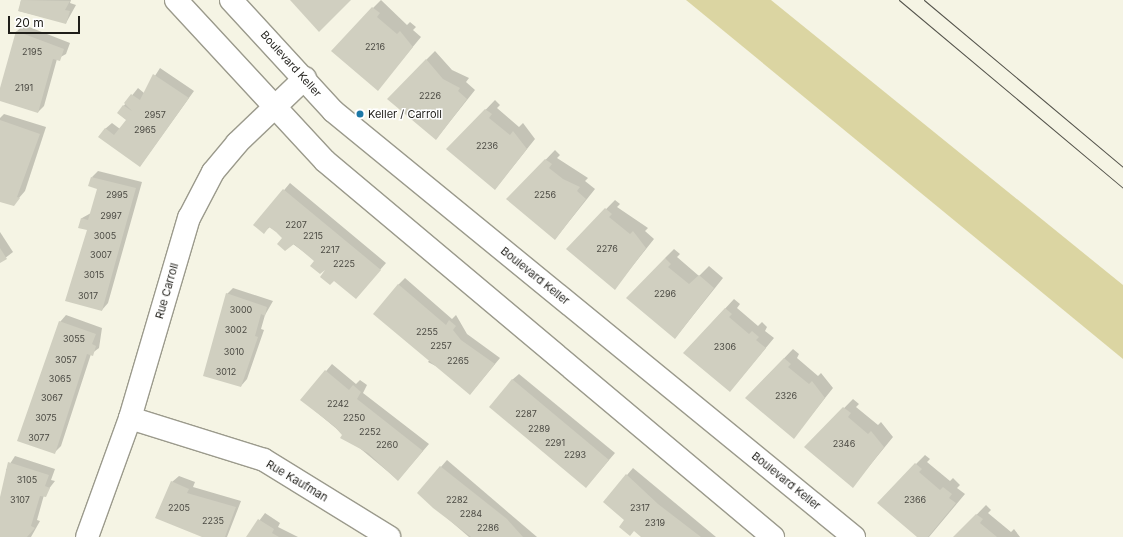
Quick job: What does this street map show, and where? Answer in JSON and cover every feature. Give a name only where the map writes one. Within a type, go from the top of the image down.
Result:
[{"type":"street","points":[[176,0],[250,75],[273,107],[325,161],[773,537]]},
{"type":"street","name":"Boulevard Keller","points":[[231,0],[305,78],[333,111],[854,537]]},
{"type":"street","name":"Rue Carroll","points":[[87,537],[130,418],[189,218],[214,172],[273,107],[305,78]]},
{"type":"street","name":"Rue Kaufman","points":[[130,418],[264,460],[389,537]]},
{"type":"shaded area","points":[[686,0],[771,0],[1123,285],[1123,359]]},
{"type":"building","points":[[21,0],[70,1],[65,10],[70,11],[66,24],[18,11]]},
{"type":"building","points":[[290,0],[351,0],[319,32]]},
{"type":"building","points":[[372,7],[380,13],[377,17],[397,34],[400,31],[413,47],[378,91],[331,51]]},
{"type":"building","points":[[16,31],[64,49],[60,61],[53,59],[38,113],[0,101],[0,88]]},
{"type":"building","points":[[426,59],[443,79],[460,88],[458,91],[467,99],[436,140],[387,99]]},
{"type":"building","points":[[153,74],[189,98],[140,167],[98,137],[105,128],[114,135],[126,120],[117,113],[123,105],[132,111],[124,103],[131,94],[140,100]]},
{"type":"building","points":[[485,109],[492,114],[489,118],[510,135],[513,131],[527,149],[495,190],[446,149]]},
{"type":"building","points":[[0,120],[40,134],[17,197],[20,198],[14,206],[0,202]]},
{"type":"building","points":[[545,159],[552,164],[549,168],[563,179],[580,187],[577,191],[586,199],[555,240],[506,199]]},
{"type":"building","points":[[91,177],[136,188],[102,311],[65,301],[87,230],[78,228],[81,218],[88,220],[97,189],[88,186]]},
{"type":"building","points":[[283,189],[381,270],[356,299],[334,281],[330,285],[320,277],[325,270],[320,274],[310,266],[314,261],[294,244],[285,251],[277,244],[282,238],[276,232],[269,227],[264,234],[253,225]]},
{"type":"building","points":[[605,208],[612,214],[609,217],[630,234],[633,231],[646,248],[615,290],[566,249]]},
{"type":"building","points":[[0,248],[7,259],[0,263]]},
{"type":"building","points":[[665,258],[671,264],[668,267],[689,284],[699,275],[714,288],[675,339],[626,298]]},
{"type":"building","points":[[398,284],[446,325],[449,320],[456,326],[453,330],[461,340],[495,364],[470,395],[373,314]]},
{"type":"building","points":[[226,293],[267,307],[265,316],[261,314],[255,336],[258,337],[241,387],[203,376]]},
{"type":"building","points":[[725,308],[732,314],[729,317],[749,334],[752,331],[759,337],[756,340],[766,348],[730,392],[683,353]]},
{"type":"building","points":[[59,321],[96,334],[92,344],[96,346],[93,356],[87,354],[55,454],[17,441]]},
{"type":"building","points":[[784,358],[791,364],[788,367],[809,384],[812,381],[825,398],[794,439],[745,398]]},
{"type":"building","points":[[325,370],[349,390],[353,385],[361,392],[357,399],[423,451],[398,481],[368,453],[340,438],[342,435],[334,426],[300,400]]},
{"type":"building","points":[[512,379],[609,460],[586,488],[489,407]]},
{"type":"building","points":[[843,407],[851,413],[848,417],[868,434],[871,431],[884,447],[853,488],[804,447]]},
{"type":"building","points":[[8,462],[49,475],[45,486],[50,488],[46,497],[40,496],[31,526],[35,528],[27,537],[0,537],[0,497]]},
{"type":"building","points":[[915,463],[922,469],[919,472],[940,490],[943,487],[952,494],[949,498],[956,503],[928,537],[917,537],[877,503]]},
{"type":"building","points":[[440,466],[507,519],[523,537],[471,537],[433,508],[417,493]]},
{"type":"building","points":[[626,474],[658,504],[701,537],[641,537],[634,531],[630,536],[619,527],[624,520],[603,502]]},
{"type":"building","points":[[171,481],[189,489],[187,493],[236,507],[225,537],[202,537],[155,518]]},
{"type":"building","points":[[976,514],[983,519],[980,523],[997,537],[953,537]]},
{"type":"building","points":[[258,519],[274,529],[272,533],[279,537],[246,537]]},
{"type":"tram line","points":[[899,0],[1123,188]]},
{"type":"tram line","points":[[924,0],[1123,167]]},
{"type":"place","name":"Keller / Carroll","points":[[360,114]]}]
